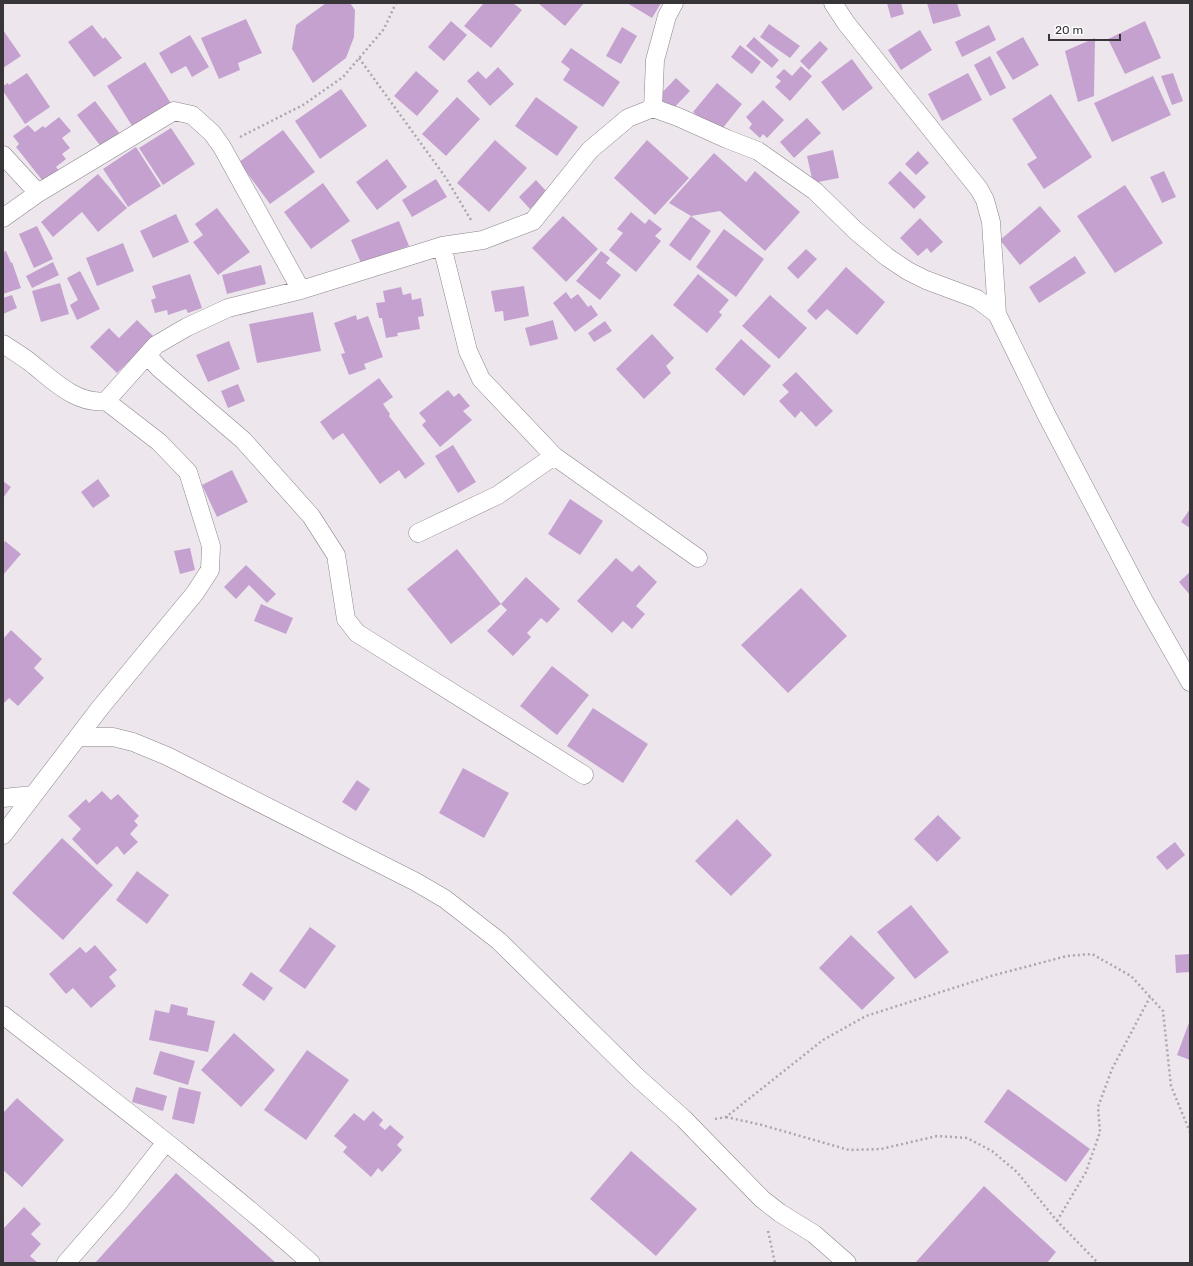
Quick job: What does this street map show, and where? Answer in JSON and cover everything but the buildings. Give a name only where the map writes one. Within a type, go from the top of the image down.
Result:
[{"type":"street","points":[[653,108],[655,60],[667,16],[674,3]]},
{"type":"street","points":[[833,3],[846,23],[979,189],[985,200],[990,222],[997,314],[1046,414],[1144,602],[1190,682]]},
{"type":"street","points":[[106,402],[156,345],[186,327],[228,308],[301,290],[442,246],[483,240],[534,222],[590,150],[628,118],[653,108],[678,116],[727,139],[758,151],[815,191],[856,231],[887,257],[908,271],[926,280],[977,299],[997,314]]},
{"type":"street","points":[[3,218],[38,193],[174,111],[192,115],[212,132],[222,147],[301,290]]},
{"type":"street","points":[[3,155],[38,193]]},
{"type":"street","points":[[442,246],[468,351],[481,379],[554,456],[698,558]]},
{"type":"street","points":[[3,344],[59,386],[96,403],[106,402],[159,442],[188,472],[211,546],[210,570],[195,594],[100,708],[3,835]]},
{"type":"street","points":[[147,355],[159,368],[242,440],[311,516],[336,555],[346,619],[357,633],[584,775]]},
{"type":"street","points":[[418,533],[498,495],[554,456]]},
{"type":"street","points":[[78,737],[113,737],[133,742],[167,756],[416,882],[445,899],[498,940],[638,1078],[684,1120],[762,1199],[780,1213],[814,1234],[847,1263]]},
{"type":"street","points":[[3,798],[33,795]]},
{"type":"street","points":[[3,1015],[166,1142],[264,1222],[310,1263]]},
{"type":"street","points":[[66,1263],[119,1202],[166,1142]]},
{"type":"path","points":[[222,147],[303,105],[343,77],[384,29],[396,3]]},
{"type":"path","points":[[359,58],[446,178],[483,240]]},
{"type":"path","points":[[726,1117],[823,1040],[866,1016],[991,976],[1067,956],[1092,954],[1131,976],[1163,1011],[1171,1086],[1190,1132]]},
{"type":"path","points":[[1057,1221],[1086,1172],[1100,1132],[1098,1107],[1112,1069],[1150,997]]},
{"type":"path","points":[[684,1120],[717,1119],[726,1117],[762,1125],[849,1150],[881,1149],[938,1136],[967,1138],[992,1151],[1017,1172],[1057,1221],[1098,1263]]}]
